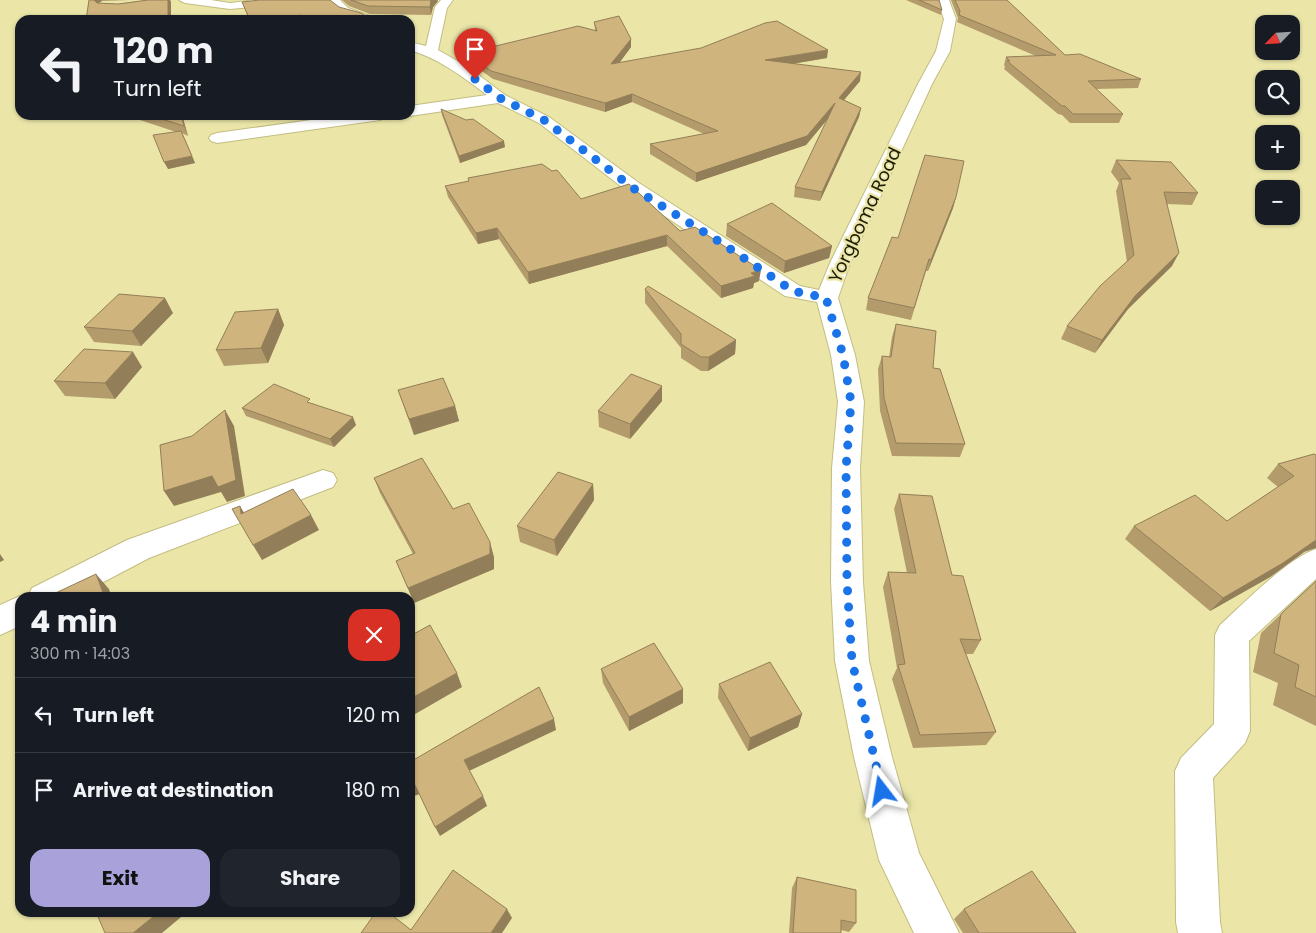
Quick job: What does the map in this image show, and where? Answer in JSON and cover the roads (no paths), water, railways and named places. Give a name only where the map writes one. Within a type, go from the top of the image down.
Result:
[{"type":"street","points":[[185,0],[230,6],[294,0]]},
{"type":"street","points":[[333,0],[344,10],[356,15]]},
{"type":"street","points":[[431,52],[441,7],[447,0]]},
{"type":"street","name":"Yorgboma Road","points":[[937,933],[900,860],[852,661],[847,582],[846,468],[851,402],[843,355],[826,298],[840,263],[925,84],[943,51],[950,19],[943,0]]},
{"type":"street","points":[[415,47],[431,52],[463,70],[500,98],[544,120],[633,188],[720,242],[793,291],[826,298]]},
{"type":"street","points":[[415,110],[500,98]]},
{"type":"street","points":[[217,138],[345,120]]},
{"type":"street","points":[[55,592],[138,549],[323,480]]},
{"type":"street","points":[[1200,933],[1198,922],[1194,771],[1232,732],[1232,635],[1283,588],[1316,561]]},
{"type":"street","points":[[0,621],[15,613]]}]
